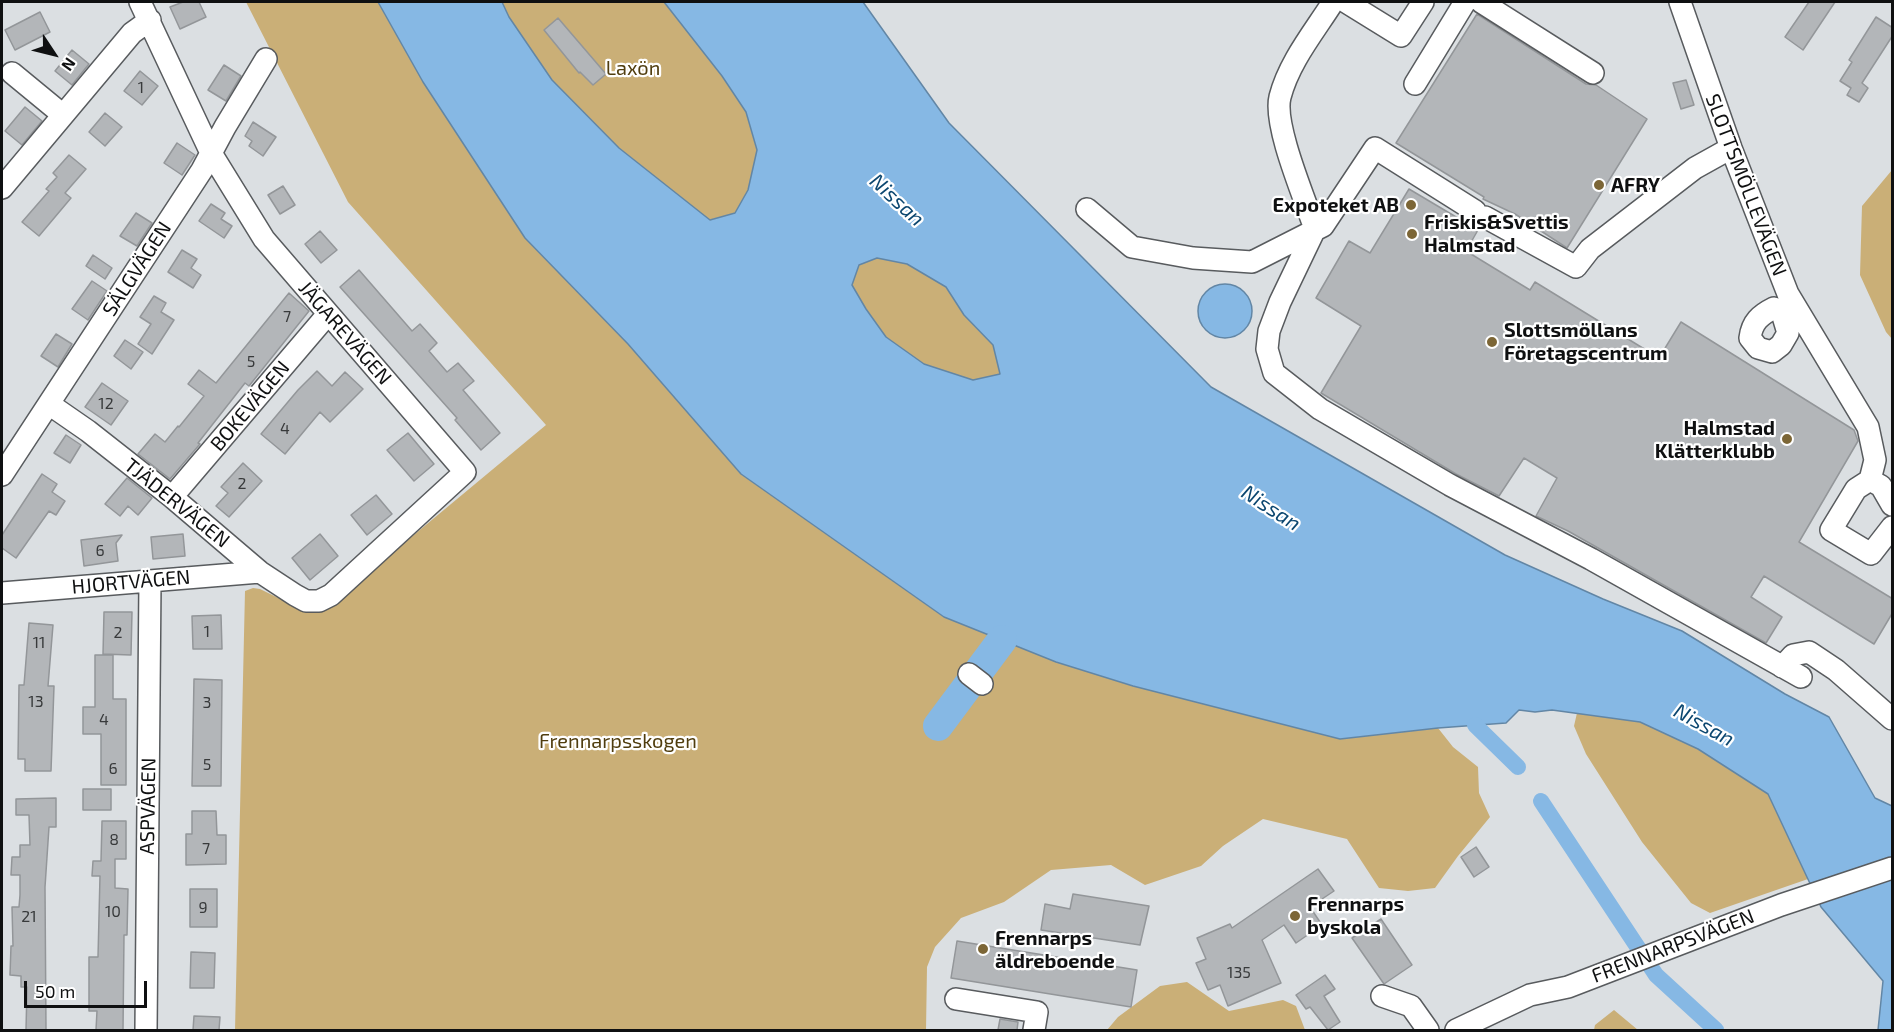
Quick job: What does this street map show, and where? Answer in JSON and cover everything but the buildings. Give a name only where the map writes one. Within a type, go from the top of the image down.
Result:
[{"type":"street","points":[[1333,2],[1290,69],[1279,99],[1280,126],[1315,229],[1280,302],[1269,331],[1267,349],[1274,373],[1320,409],[1450,485],[1591,559],[1791,672],[1793,655],[1809,652],[1836,670],[1893,719]]},
{"type":"street","points":[[1360,5],[1401,36],[1423,2]]},
{"type":"street","points":[[1415,84],[1465,2]]},
{"type":"street","points":[[1482,2],[1593,73]]},
{"type":"street","name":"SLOTTSMÖLLEVÄGEN","points":[[1680,2],[1731,148],[1788,294],[1868,427],[1875,460],[1870,480]]},
{"type":"street","points":[[2,188],[132,33],[145,11]]},
{"type":"street","name":"JÄGAREVÄGEN","points":[[145,11],[211,153],[264,239],[465,472],[331,595],[319,601],[306,601]]},
{"type":"street","name":"SÄLGVÄGEN","points":[[2,475],[202,170],[266,59]]},
{"type":"street","points":[[12,74],[63,115]]},
{"type":"street","points":[[1087,209],[1132,247],[1193,258],[1252,262],[1323,226],[1375,148],[1480,214],[1576,267],[1590,249],[1695,168],[1731,148]]},
{"type":"street","name":"BOKEVÄGEN","points":[[172,497],[328,314]]},
{"type":"street","points":[[1783,342],[1802,342],[1815,338]]},
{"type":"street","name":"TJÄDERVÄGEN","points":[[49,404],[88,431],[172,497],[260,572],[306,601]]},
{"type":"street","points":[[1893,505],[1881,486],[1870,480],[1856,489],[1831,530],[1871,554],[1893,527]]},
{"type":"street","name":"HJORTVÄGEN","points":[[2,593],[260,572]]},
{"type":"street","name":"ASPVÄGEN","points":[[146,1030],[150,581]]},
{"type":"street","name":"FRENNARPSVÄGEN","points":[[1456,1030],[1530,995],[1568,987],[1781,905],[1893,868]]},
{"type":"street","points":[[1382,996],[1411,1006],[1428,1030]]},
{"type":"street","points":[[956,999],[1037,1012],[1034,1030]]},
{"type":"green space","name":"Frennarpsskogen","points":[[246,2],[378,2],[423,82],[525,238],[628,344],[741,474],[944,617],[1056,662],[1133,686],[1340,739],[1438,728],[1453,747],[1478,767],[1479,793],[1490,817],[1435,888],[1408,891],[1379,888],[1347,839],[1263,819],[1223,846],[1201,866],[1145,885],[1111,865],[1051,870],[1004,902],[961,918],[935,947],[927,967],[926,1030],[235,1030],[245,591],[253,588],[260,589],[309,613],[326,608],[546,425],[348,202]]},
{"type":"green space","name":"Laxön","points":[[502,2],[664,2],[722,76],[746,112],[757,151],[748,190],[735,213],[709,220],[619,148],[552,80],[509,17]]},
{"type":"green space","points":[[1892,170],[1892,339],[1886,332],[1860,275],[1862,206]]},
{"type":"green space","points":[[877,258],[907,264],[946,287],[964,315],[993,345],[1000,374],[973,380],[923,364],[886,337],[852,285],[859,265]]},
{"type":"green space","points":[[1577,713],[1640,722],[1698,749],[1768,794],[1808,879],[1710,913],[1691,903],[1642,842],[1586,754],[1574,726]]},
{"type":"green space","points":[[1187,982],[1229,1011],[1283,1000],[1296,1006],[1305,1030],[1107,1030],[1118,1017],[1160,986]]},
{"type":"green space","points":[[1614,1010],[1638,1030],[1594,1030],[1595,1025]]},
{"type":"water","name":"Nissan","points":[[378,2],[502,2],[509,17],[552,80],[619,148],[710,220],[735,213],[748,190],[757,150],[746,112],[722,76],[664,2],[863,2],[949,123],[1211,387],[1505,555],[1682,631],[1785,694],[1829,717],[1875,798],[1892,806],[1892,1030],[1878,1030],[1883,981],[1821,907],[1768,794],[1698,749],[1640,722],[1552,710],[1535,712],[1519,710],[1506,723],[1340,739],[1133,686],[1056,662],[944,617],[741,474],[628,344],[525,238],[423,82]],"holes":[[[877,258],[907,264],[946,287],[964,315],[993,345],[1000,374],[973,380],[924,364],[886,337],[852,285],[859,265]]]},
{"type":"water","points":[[1220,284],[1230,284],[1240,288],[1248,296],[1252,311],[1248,326],[1240,334],[1230,338],[1220,338],[1210,334],[1202,326],[1198,316],[1198,306],[1202,296],[1210,288]]},
{"type":"waterway","points":[[938,726],[1002,640]]},
{"type":"waterway","points":[[1475,725],[1518,767]]},
{"type":"waterway","points":[[1541,801],[1656,975],[1716,1030]]},
{"type":"place","name":"AFRY","points":[[1599,185]]},
{"type":"place","name":"Expoteket AB","points":[[1411,205]]},
{"type":"place","name":"Friskis&Svettis Halmstad","points":[[1412,234]]},
{"type":"place","name":"Slottsmöllans Företagscentrum","points":[[1492,342]]},
{"type":"place","name":"Halmstad Klätterklubb","points":[[1787,439]]},
{"type":"place","name":"Frennarps byskola","points":[[1295,916]]},
{"type":"place","name":"Frennarps äldreboende","points":[[983,949]]}]
